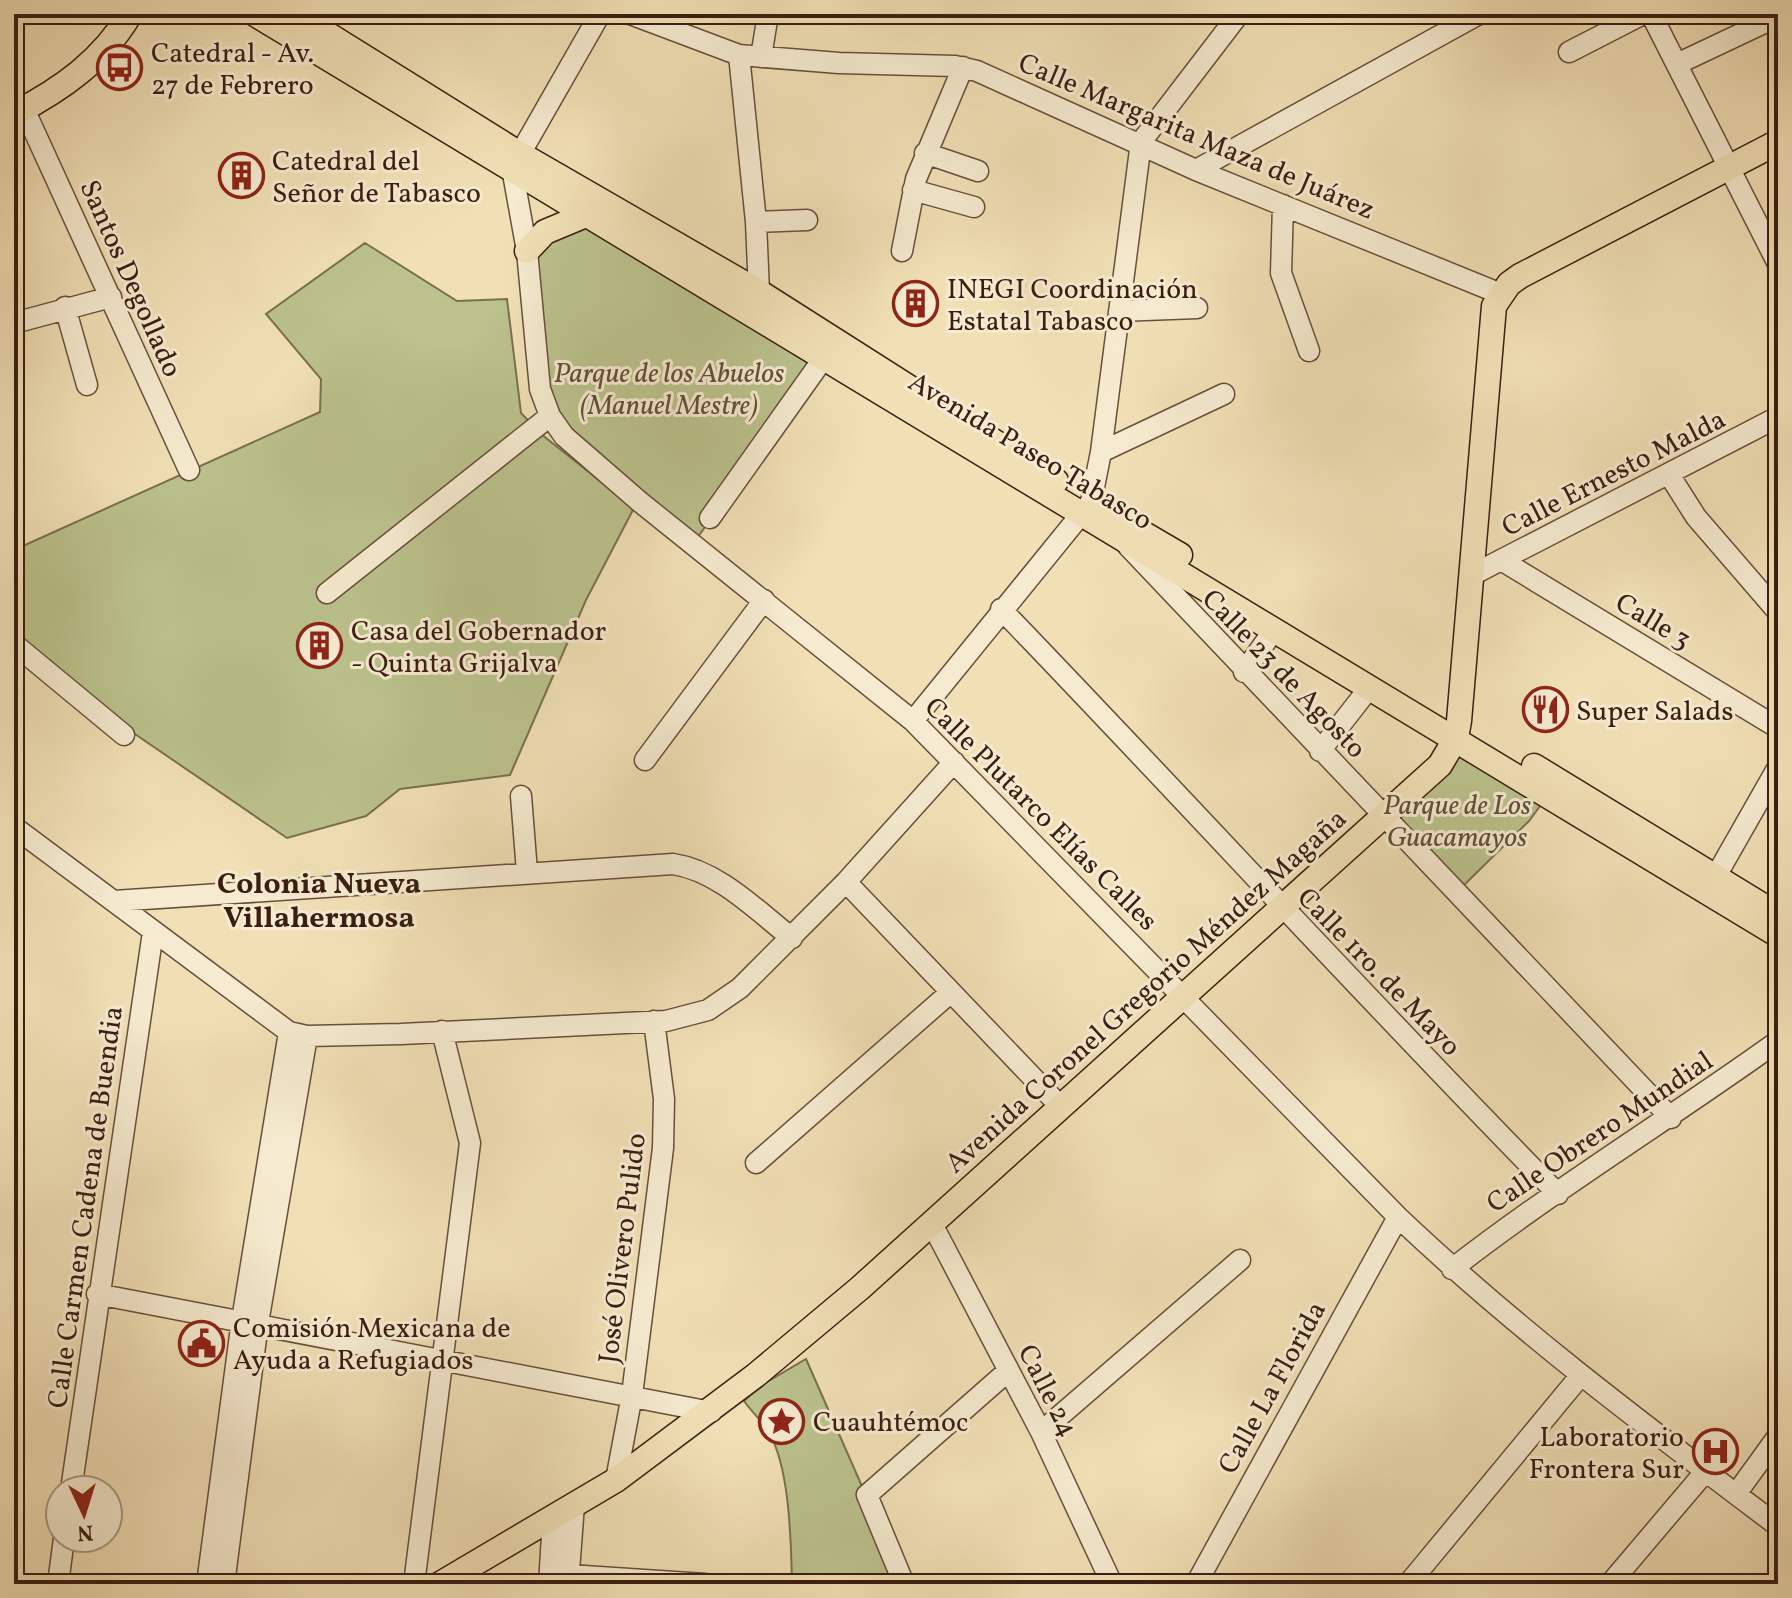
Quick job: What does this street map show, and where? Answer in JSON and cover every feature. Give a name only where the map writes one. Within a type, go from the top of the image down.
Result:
[{"type":"main road","points":[[19,111],[95,61],[130,14]]},
{"type":"main road","name":"Avenida Paseo Tabasco","points":[[255,14],[759,292],[1086,508],[1126,543],[1370,687],[1458,729],[1778,935]]},
{"type":"main road","name":"Avenida Paseo Tabasco","points":[[295,14],[515,160],[588,214],[823,359],[1086,508],[1778,915]]},
{"type":"main road","points":[[1501,294],[1520,276],[1552,257],[1778,142]]},
{"type":"main road","points":[[527,251],[554,227],[588,214]]},
{"type":"main road","name":"Avenida Coronel Gregorio Méndez Magaña","points":[[440,1584],[616,1480],[711,1412],[932,1224],[1279,907],[1428,779],[1458,729],[1491,318],[1501,294]]},
{"type":"main road","points":[[1160,584],[1187,578]]},
{"type":"street","points":[[515,160],[600,14]]},
{"type":"street","name":"Calle Margarita Maza de Juárez","points":[[630,14],[739,55],[963,67],[1141,142],[1196,170],[1501,294]]},
{"type":"street","points":[[761,57],[768,14]]},
{"type":"street","points":[[913,721],[1086,508],[1101,452],[1141,142],[1239,14]]},
{"type":"street","points":[[1196,170],[1479,14]]},
{"type":"street","points":[[1569,52],[1643,14]]},
{"type":"street","points":[[1651,14],[1778,264]]},
{"type":"street","points":[[1677,64],[1768,21]]},
{"type":"street","points":[[739,55],[756,222],[759,292]]},
{"type":"street","points":[[902,251],[913,190],[925,153],[963,67]]},
{"type":"street","name":"Santos Degollado","points":[[19,111],[111,297],[189,470]]},
{"type":"street","points":[[925,153],[978,171]]},
{"type":"street","name":"Calle Plutarco Elías Calles","points":[[515,160],[540,389],[550,416],[576,448],[913,721],[1452,1269],[1581,1375],[1778,1526]]},
{"type":"street","points":[[913,190],[974,207]]},
{"type":"street","points":[[1283,205],[1281,273],[1309,351]]},
{"type":"street","points":[[756,222],[807,220]]},
{"type":"street","points":[[14,323],[111,297]]},
{"type":"street","points":[[65,307],[87,385]]},
{"type":"street","points":[[1119,311],[1197,308]]},
{"type":"street","points":[[710,518],[823,359]]},
{"type":"street","points":[[1101,452],[1224,394]]},
{"type":"street","points":[[327,593],[550,416]]},
{"type":"street","name":"Calle Ernesto Malda","points":[[1472,575],[1670,476],[1778,417]]},
{"type":"street","points":[[1670,476],[1703,525],[1778,612]]},
{"type":"street","name":"Calle 23 de Agosto","points":[[1126,543],[1160,584],[1671,1118]]},
{"type":"street","name":"Calle 3","points":[[1501,560],[1778,728]]},
{"type":"street","points":[[645,760],[764,600]]},
{"type":"street","name":"Calle 1ro. de Mayo","points":[[1001,609],[1190,805],[1279,907],[1558,1194]]},
{"type":"street","points":[[1244,672],[1274,630]]},
{"type":"street","points":[[14,644],[124,735]]},
{"type":"street","points":[[1320,751],[1370,687]]},
{"type":"street","points":[[14,827],[153,932],[298,1034],[654,1021],[693,1016],[724,1000],[792,938],[954,762]]},
{"type":"street","points":[[1716,876],[1778,767]]},
{"type":"street","points":[[521,796],[527,872]]},
{"type":"street","points":[[114,901],[654,864],[689,866],[717,881],[792,938]]},
{"type":"street","points":[[846,882],[1060,1106]]},
{"type":"street","name":"Calle Carmen Cadena de Buendia","points":[[73,1474],[97,1294],[153,932]]},
{"type":"street","points":[[756,1163],[951,992]]},
{"type":"street","name":"José Olivero Pulido","points":[[616,1480],[632,1395],[664,1138],[664,1099],[654,1021]]},
{"type":"street","points":[[414,1584],[470,1143],[442,1031]]},
{"type":"street","points":[[207,1584],[298,1034]]},
{"type":"street","name":"Calle Obrero Mundial","points":[[1452,1269],[1497,1234],[1671,1118],[1778,1041]]},
{"type":"street","name":"Calle La Florida","points":[[1196,1584],[1398,1217]]},
{"type":"street","name":"Calle 24","points":[[932,1224],[1041,1432],[1112,1584]]},
{"type":"street","points":[[1041,1432],[1240,1260]]},
{"type":"street","points":[[97,1294],[711,1412]]},
{"type":"street","points":[[224,1584],[250,1321]]},
{"type":"street","points":[[904,1584],[867,1495],[1008,1371]]},
{"type":"street","points":[[1408,1584],[1581,1375]]},
{"type":"street","points":[[1736,1494],[1778,1436]]},
{"type":"street","points":[[1610,1584],[1705,1472]]},
{"type":"street","points":[[574,1505],[568,1579],[705,1584]]},
{"type":"street","points":[[549,1584],[553,1519]]},
{"type":"street","points":[[58,1584],[62,1554]]},
{"type":"green space","name":"Parque de los Abuelos (Manuel Mestre)","points":[[588,214],[823,359],[693,544],[556,426],[527,251]]},
{"type":"green space","points":[[365,243],[457,301],[507,299],[521,413],[541,434],[634,508],[586,600],[510,775],[400,789],[366,816],[287,838],[132,732],[14,637],[14,550],[320,412],[321,379],[266,314]]},
{"type":"green space","name":"Parque de Los Guacamayos","points":[[1470,746],[1548,795],[1529,821],[1456,893],[1383,815]]},
{"type":"green space","points":[[806,1359],[905,1584],[792,1584],[788,1505],[781,1464],[768,1431],[744,1401],[760,1386]]},
{"type":"place","name":"Catedral - Av. 27 de Febrero","points":[[120,68]]},
{"type":"place","name":"Catedral del Señor de Tabasco","points":[[241,176]]},
{"type":"place","name":"INEGI Coordinación Estatal Tabasco","points":[[916,304]]},
{"type":"place","name":"Casa del Gobernador - Quinta Grijalva","points":[[320,646]]},
{"type":"place","name":"Super Salads","points":[[1545,710]]},
{"type":"place","name":"Comisión Mexicana de Ayuda a Refugiados","points":[[202,1343]]},
{"type":"place","name":"Cuauhtémoc","points":[[782,1421]]},
{"type":"place","name":"Laboratorio Frontera Sur","points":[[1715,1452]]},
{"type":"district","name":"Colonia Nueva Villahermosa","points":[[319,900]]}]
